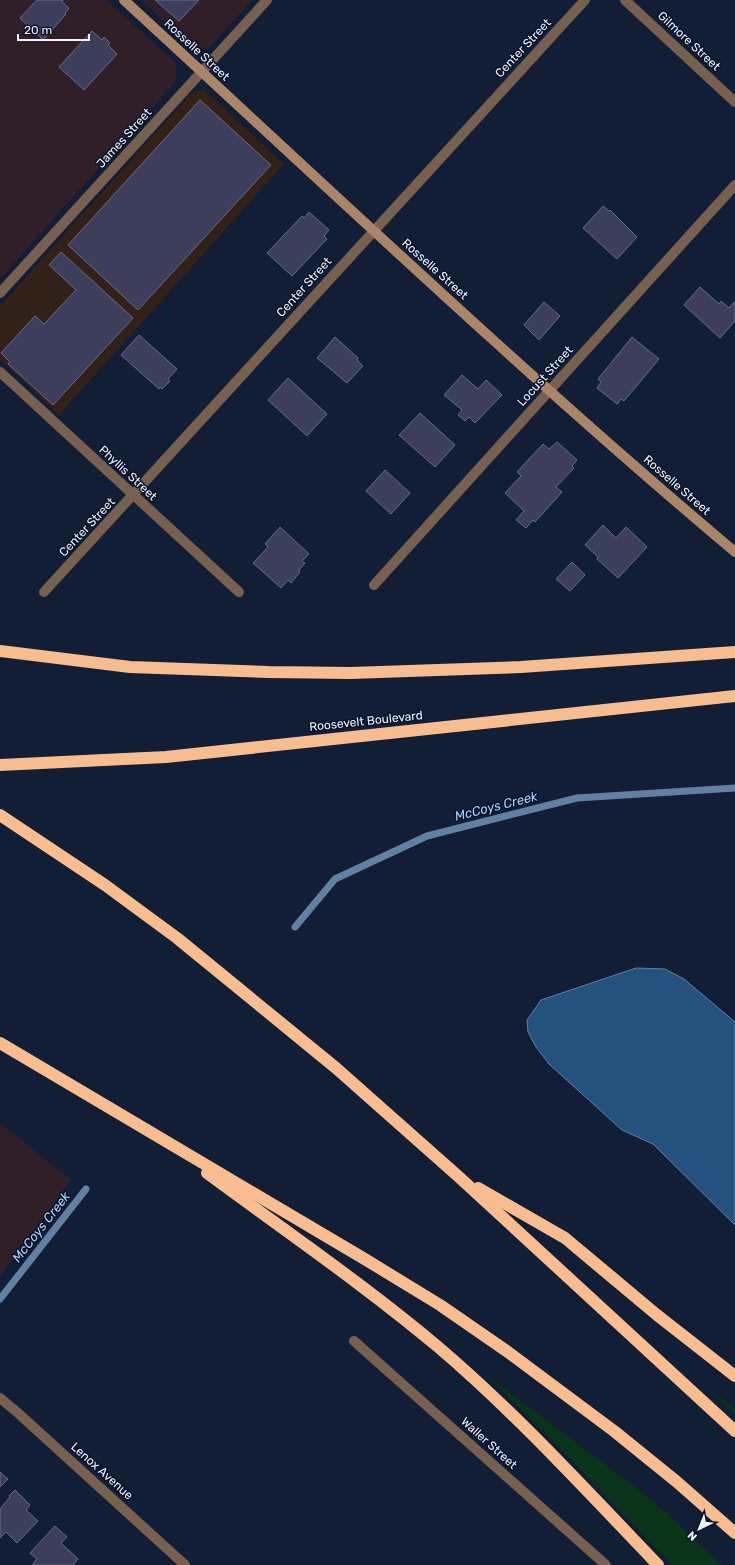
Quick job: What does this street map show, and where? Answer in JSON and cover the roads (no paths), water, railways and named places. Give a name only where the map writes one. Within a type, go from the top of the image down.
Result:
[{"type":"highway","points":[[0,651],[130,667],[260,672],[344,673],[521,667],[735,652]]},
{"type":"highway","name":"Roosevelt Boulevard","points":[[0,765],[166,757],[735,696]]},
{"type":"highway","points":[[0,815],[105,885],[176,938],[336,1068],[459,1177],[735,1431]]},
{"type":"highway","points":[[0,1043],[440,1305],[508,1352],[614,1431],[677,1482],[735,1533]]},
{"type":"highway","points":[[147,1130],[374,1296],[437,1346],[523,1425],[658,1565]]},
{"type":"highway","points":[[459,1177],[565,1238],[657,1315],[735,1376]]},
{"type":"street","name":"Rosselle Street","points":[[124,0],[373,231],[651,481],[735,552]]},
{"type":"street","name":"James Street","points":[[0,293],[267,0]]},
{"type":"street","name":"Center Street","points":[[44,592],[585,0]]},
{"type":"street","name":"Gilmore Street","points":[[625,0],[735,102]]},
{"type":"street","name":"Locust Street","points":[[374,585],[735,185]]},
{"type":"street","name":"Phyllis Street","points":[[0,372],[239,592]]},
{"type":"street","name":"Waller Street","points":[[354,1341],[606,1565]]},
{"type":"street","name":"Lenox Avenue","points":[[0,1398],[24,1418],[185,1565]]},
{"type":"water","points":[[636,968],[665,969],[684,979],[735,1022],[735,1225],[653,1144],[622,1130],[549,1064],[536,1047],[528,1032],[527,1020],[541,1000]]},
{"type":"waterway","name":"McCoys Creek","points":[[295,927],[335,879],[427,836],[577,798],[735,788]]},
{"type":"waterway","name":"McCoys Creek","points":[[0,1299],[86,1189]]}]
